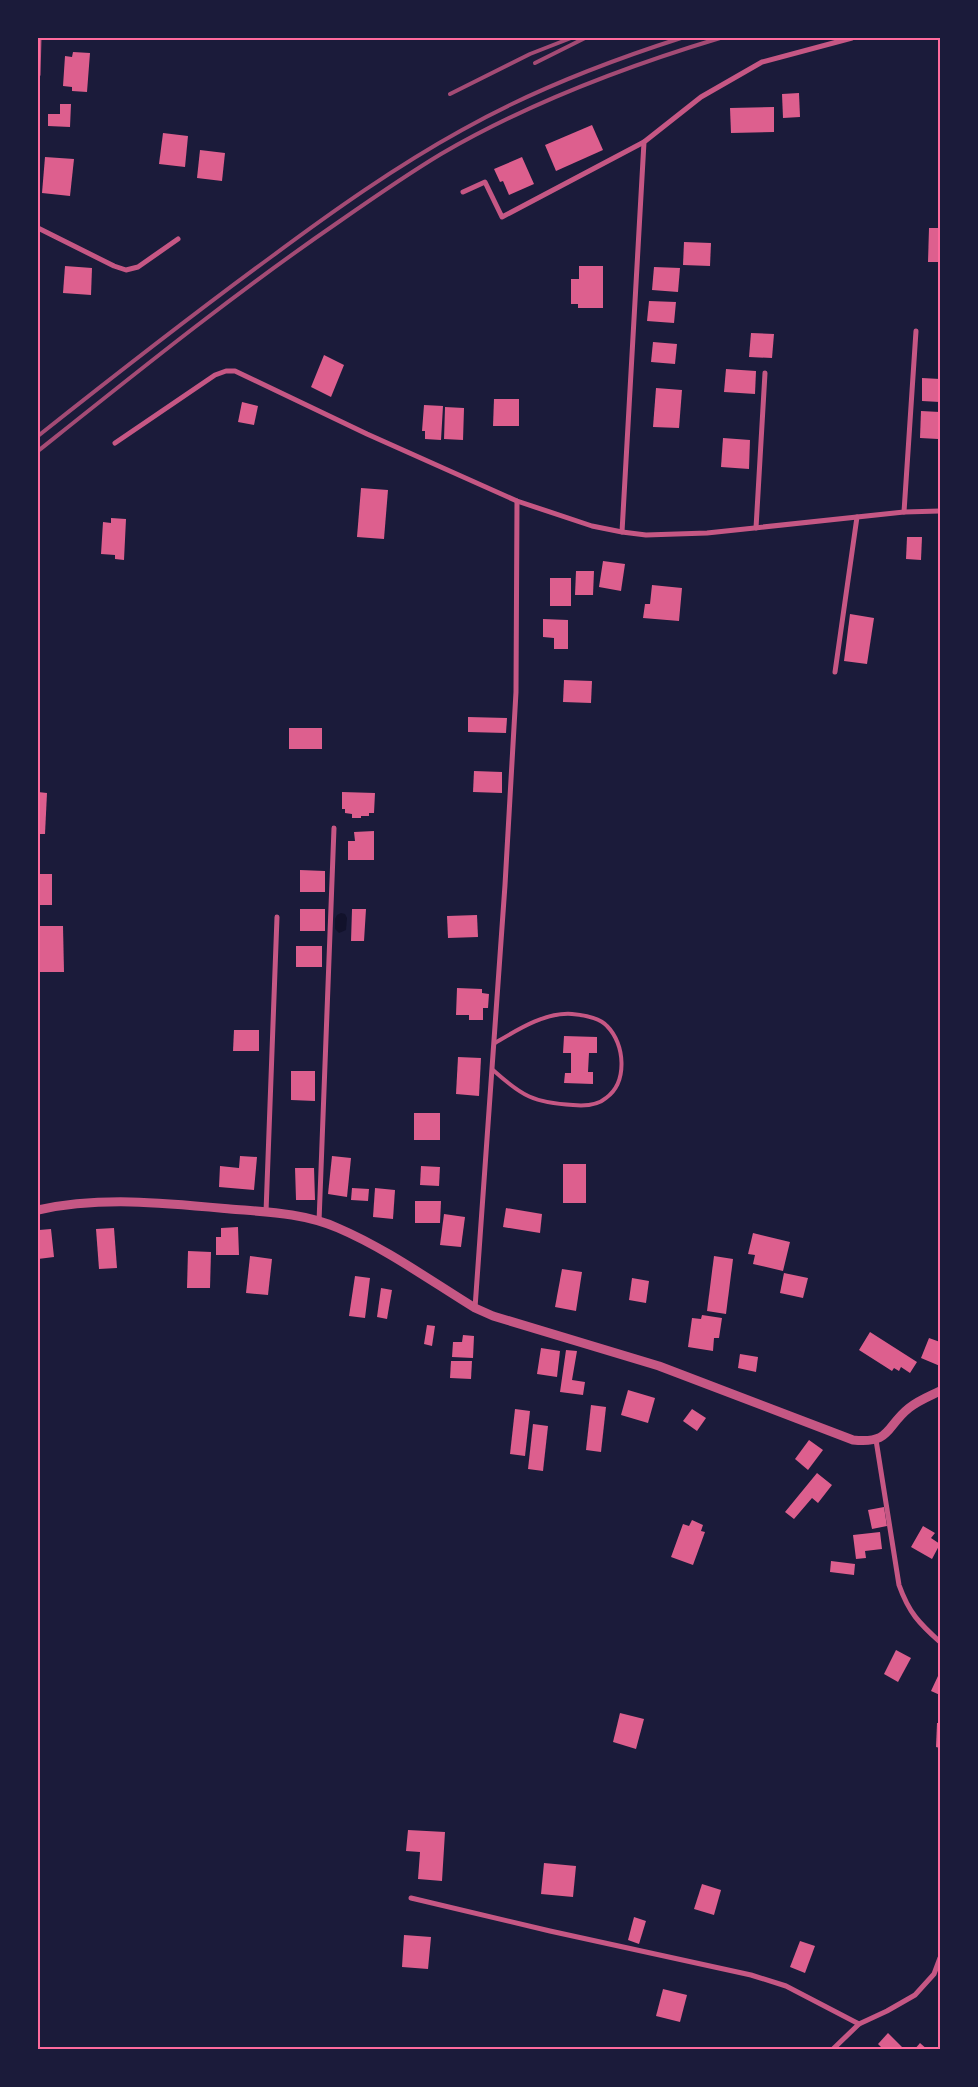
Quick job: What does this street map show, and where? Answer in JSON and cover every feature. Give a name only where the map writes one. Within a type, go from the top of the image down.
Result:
[{"type":"street","points":[[38,75],[39,38]]},
{"type":"street","points":[[463,192],[485,182],[502,217],[644,142],[700,97],[762,62],[852,38]]},
{"type":"street","points":[[622,532],[644,142]]},
{"type":"street","points":[[38,228],[114,266],[126,270],[138,267],[178,239]]},
{"type":"street","points":[[904,512],[916,331]]},
{"type":"street","points":[[115,443],[216,375],[226,371],[236,371],[367,434],[518,501],[592,526],[622,532],[668,535],[756,528],[904,512],[940,511]]},
{"type":"street","points":[[756,528],[765,373]]},
{"type":"street","points":[[475,1308],[516,692],[518,501]]},
{"type":"street","points":[[836,672],[857,517]]},
{"type":"street","points":[[319,1222],[334,828]]},
{"type":"street","points":[[266,1212],[277,917]]},
{"type":"street","points":[[38,1210],[85,1203],[166,1203],[266,1212],[313,1220],[336,1227],[357,1238],[475,1308],[493,1316],[659,1366],[853,1440],[876,1440],[886,1435],[909,1408],[940,1391]]},
{"type":"street","points":[[876,1440],[899,1585],[906,1606],[940,1642]]},
{"type":"street","points":[[411,1898],[550,1931],[751,1974],[786,1986],[859,2024]]},
{"type":"street","points":[[832,2050],[859,2024],[887,2012],[915,1995],[934,1974],[940,1958]]},
{"type":"lane","points":[[492,1070],[510,1085],[536,1100],[550,1104],[583,1106],[607,1098],[616,1086],[622,1070],[621,1055],[616,1040],[607,1026],[594,1018],[571,1014],[552,1016],[535,1022],[494,1043]]},
{"type":"shaded area","points":[[341,913],[345,914],[347,918],[346,930],[339,933],[335,929],[335,919]]},
{"type":"building","points":[[73,52],[90,53],[87,92],[72,91],[72,87],[63,86],[65,56],[72,57]]},
{"type":"building","points":[[799,93],[800,117],[783,118],[782,94]]},
{"type":"building","points":[[60,104],[71,104],[70,127],[48,126],[48,114],[60,114]]},
{"type":"building","points":[[774,107],[774,132],[731,133],[730,108]]},
{"type":"building","points":[[592,125],[603,150],[556,171],[545,145]]},
{"type":"building","points":[[163,133],[188,136],[185,167],[159,164]]},
{"type":"building","points":[[200,150],[225,153],[222,181],[197,178]]},
{"type":"building","points":[[45,157],[74,159],[70,196],[42,193]]},
{"type":"building","points":[[522,157],[534,184],[509,195],[503,181],[500,182],[494,169]]},
{"type":"building","points":[[929,228],[940,228],[940,262],[928,262]]},
{"type":"building","points":[[684,242],[711,243],[710,266],[683,265]]},
{"type":"building","points":[[65,266],[92,268],[91,295],[63,293]]},
{"type":"building","points":[[579,266],[603,266],[603,308],[578,308],[578,304],[571,304],[571,279],[579,279]]},
{"type":"building","points":[[654,267],[680,268],[678,292],[652,290]]},
{"type":"building","points":[[649,301],[676,302],[674,323],[647,321]]},
{"type":"building","points":[[751,333],[774,334],[772,358],[749,357]]},
{"type":"building","points":[[653,342],[677,344],[675,364],[651,362]]},
{"type":"building","points":[[324,355],[344,365],[331,397],[311,387]]},
{"type":"building","points":[[726,369],[756,371],[755,394],[724,392]]},
{"type":"building","points":[[922,378],[940,379],[940,402],[922,401]]},
{"type":"building","points":[[656,388],[682,390],[679,428],[653,427]]},
{"type":"building","points":[[494,399],[519,399],[519,426],[493,426]]},
{"type":"building","points":[[242,402],[258,406],[254,425],[238,422]]},
{"type":"building","points":[[424,405],[443,406],[441,440],[425,439],[425,431],[422,431]]},
{"type":"building","points":[[445,407],[464,408],[463,440],[444,439]]},
{"type":"building","points":[[921,411],[940,412],[938,439],[920,438]]},
{"type":"building","points":[[723,438],[750,440],[749,469],[721,467]]},
{"type":"building","points":[[361,488],[388,490],[384,539],[357,537]]},
{"type":"building","points":[[111,518],[126,519],[124,560],[115,559],[115,555],[101,554],[103,522],[111,523]]},
{"type":"building","points":[[907,537],[922,537],[921,560],[906,559]]},
{"type":"building","points":[[603,561],[625,564],[621,591],[599,587]]},
{"type":"building","points":[[576,571],[594,571],[593,595],[575,595]]},
{"type":"building","points":[[550,578],[571,578],[571,606],[550,606]]},
{"type":"building","points":[[652,585],[682,588],[679,621],[643,618],[645,604],[650,604]]},
{"type":"building","points":[[850,614],[874,618],[867,664],[844,661]]},
{"type":"building","points":[[543,619],[568,620],[568,649],[554,649],[554,638],[543,637]]},
{"type":"building","points":[[564,680],[592,681],[591,703],[563,702]]},
{"type":"building","points":[[468,717],[507,718],[506,733],[468,732]]},
{"type":"building","points":[[289,728],[322,728],[322,749],[289,749]]},
{"type":"building","points":[[474,771],[502,772],[502,793],[473,792]]},
{"type":"building","points":[[38,792],[47,793],[45,834],[38,834]]},
{"type":"building","points":[[342,792],[375,793],[374,813],[369,813],[369,816],[361,816],[361,818],[352,818],[352,814],[345,813],[345,809],[342,809]]},
{"type":"building","points":[[374,831],[374,860],[348,860],[348,841],[355,841],[354,832]]},
{"type":"building","points":[[300,870],[325,871],[325,892],[300,892]]},
{"type":"building","points":[[38,874],[52,874],[52,905],[38,905]]},
{"type":"building","points":[[300,909],[325,909],[325,931],[300,931]]},
{"type":"building","points":[[352,909],[366,909],[364,941],[351,941]]},
{"type":"building","points":[[477,915],[478,937],[448,938],[447,916]]},
{"type":"building","points":[[38,926],[63,926],[64,972],[38,972]]},
{"type":"building","points":[[296,946],[322,946],[322,967],[296,967]]},
{"type":"building","points":[[457,988],[482,989],[482,993],[489,994],[488,1008],[483,1008],[483,1020],[469,1020],[469,1015],[456,1015]]},
{"type":"building","points":[[234,1030],[259,1030],[259,1051],[233,1051]]},
{"type":"building","points":[[564,1036],[597,1037],[597,1053],[589,1053],[588,1072],[593,1072],[593,1084],[564,1083],[565,1073],[571,1073],[571,1053],[563,1053]]},
{"type":"building","points":[[458,1057],[481,1058],[479,1096],[456,1094]]},
{"type":"building","points":[[291,1071],[315,1071],[315,1101],[291,1100]]},
{"type":"building","points":[[414,1113],[440,1113],[440,1140],[414,1140]]},
{"type":"building","points":[[240,1156],[257,1157],[254,1190],[219,1187],[220,1166],[239,1168]]},
{"type":"building","points":[[332,1156],[351,1158],[347,1197],[328,1194]]},
{"type":"building","points":[[563,1164],[586,1164],[586,1203],[563,1203]]},
{"type":"building","points":[[421,1166],[440,1167],[439,1186],[420,1185]]},
{"type":"building","points":[[295,1168],[314,1168],[315,1200],[296,1200]]},
{"type":"building","points":[[352,1188],[369,1189],[368,1201],[351,1200]]},
{"type":"building","points":[[375,1188],[395,1190],[393,1219],[373,1217]]},
{"type":"building","points":[[415,1201],[441,1201],[440,1223],[415,1223]]},
{"type":"building","points":[[506,1208],[542,1214],[540,1233],[503,1227]]},
{"type":"building","points":[[444,1214],[465,1217],[461,1247],[440,1245]]},
{"type":"building","points":[[238,1227],[239,1255],[216,1255],[216,1237],[221,1237],[221,1228]]},
{"type":"building","points":[[114,1228],[117,1268],[99,1269],[96,1229]]},
{"type":"building","points":[[51,1229],[54,1257],[38,1259],[39,1230]]},
{"type":"building","points":[[753,1233],[790,1242],[783,1271],[753,1264],[755,1255],[748,1254]]},
{"type":"building","points":[[188,1251],[211,1252],[210,1288],[187,1288]]},
{"type":"building","points":[[250,1256],[272,1259],[268,1295],[246,1293]]},
{"type":"building","points":[[714,1256],[733,1259],[726,1314],[707,1311]]},
{"type":"building","points":[[562,1269],[582,1272],[576,1311],[555,1307]]},
{"type":"building","points":[[784,1273],[808,1278],[803,1298],[780,1293]]},
{"type":"building","points":[[355,1276],[370,1278],[365,1318],[349,1316]]},
{"type":"building","points":[[632,1278],[649,1281],[646,1303],[629,1300]]},
{"type":"building","points":[[381,1288],[392,1290],[387,1319],[377,1317]]},
{"type":"building","points":[[702,1315],[722,1318],[719,1338],[714,1338],[713,1351],[688,1347],[692,1318],[701,1319]]},
{"type":"building","points":[[427,1325],[435,1326],[432,1346],[424,1344]]},
{"type":"building","points":[[870,1332],[917,1362],[910,1373],[901,1367],[899,1371],[894,1368],[892,1371],[859,1350]]},
{"type":"building","points":[[463,1335],[474,1336],[473,1358],[452,1357],[453,1342],[462,1342]]},
{"type":"building","points":[[929,1338],[940,1342],[940,1366],[921,1358]]},
{"type":"building","points":[[541,1348],[560,1351],[557,1377],[537,1374]]},
{"type":"building","points":[[566,1350],[577,1351],[572,1380],[585,1382],[583,1395],[560,1392]]},
{"type":"building","points":[[740,1354],[758,1357],[756,1372],[738,1368]]},
{"type":"building","points":[[451,1361],[472,1361],[471,1379],[450,1378]]},
{"type":"building","points":[[628,1390],[655,1398],[648,1423],[621,1415]]},
{"type":"building","points":[[591,1405],[606,1407],[601,1452],[586,1450]]},
{"type":"building","points":[[515,1409],[530,1411],[525,1456],[510,1454]]},
{"type":"building","points":[[692,1409],[706,1418],[697,1431],[683,1421]]},
{"type":"building","points":[[533,1424],[548,1426],[543,1471],[528,1469]]},
{"type":"building","points":[[809,1440],[823,1450],[808,1470],[795,1459]]},
{"type":"building","points":[[817,1473],[832,1485],[818,1503],[812,1498],[794,1519],[785,1512]]},
{"type":"building","points":[[884,1507],[887,1526],[872,1529],[868,1510]]},
{"type":"building","points":[[692,1520],[703,1525],[701,1531],[705,1532],[693,1565],[671,1557],[683,1524],[689,1526]]},
{"type":"building","points":[[923,1526],[935,1533],[931,1538],[940,1544],[932,1559],[911,1547]]},
{"type":"building","points":[[880,1532],[882,1549],[865,1551],[866,1558],[856,1559],[853,1535]]},
{"type":"building","points":[[831,1561],[855,1564],[854,1575],[830,1572]]},
{"type":"building","points":[[896,1650],[911,1658],[898,1682],[884,1674]]},
{"type":"building","points":[[938,1676],[940,1677],[940,1695],[931,1691]]},
{"type":"building","points":[[620,1713],[644,1719],[636,1749],[613,1742]]},
{"type":"building","points":[[937,1723],[940,1723],[940,1748],[936,1747]]},
{"type":"building","points":[[408,1830],[445,1832],[442,1881],[418,1879],[420,1852],[406,1851]]},
{"type":"building","points":[[544,1863],[576,1866],[573,1897],[541,1894]]},
{"type":"building","points":[[702,1884],[721,1890],[714,1915],[694,1909]]},
{"type":"building","points":[[634,1917],[646,1921],[639,1944],[628,1940]]},
{"type":"building","points":[[404,1935],[431,1937],[428,1969],[402,1967]]},
{"type":"building","points":[[800,1941],[815,1946],[805,1973],[790,1967]]},
{"type":"building","points":[[663,1989],[687,1995],[680,2022],[656,2016]]},
{"type":"building","points":[[888,2033],[903,2048],[902,2050],[884,2050],[878,2044]]},
{"type":"building","points":[[920,2043],[928,2050],[914,2050]]},
{"type":"railway","points":[[450,94],[530,54],[571,38]]},
{"type":"railway","points":[[535,63],[585,38]]},
{"type":"railway","points":[[38,436],[212,301],[341,206],[388,174],[488,116],[542,90],[597,67],[681,38]]},
{"type":"railway","points":[[38,451],[262,276],[377,195],[441,154],[507,119],[577,88],[649,61],[720,38]]}]
